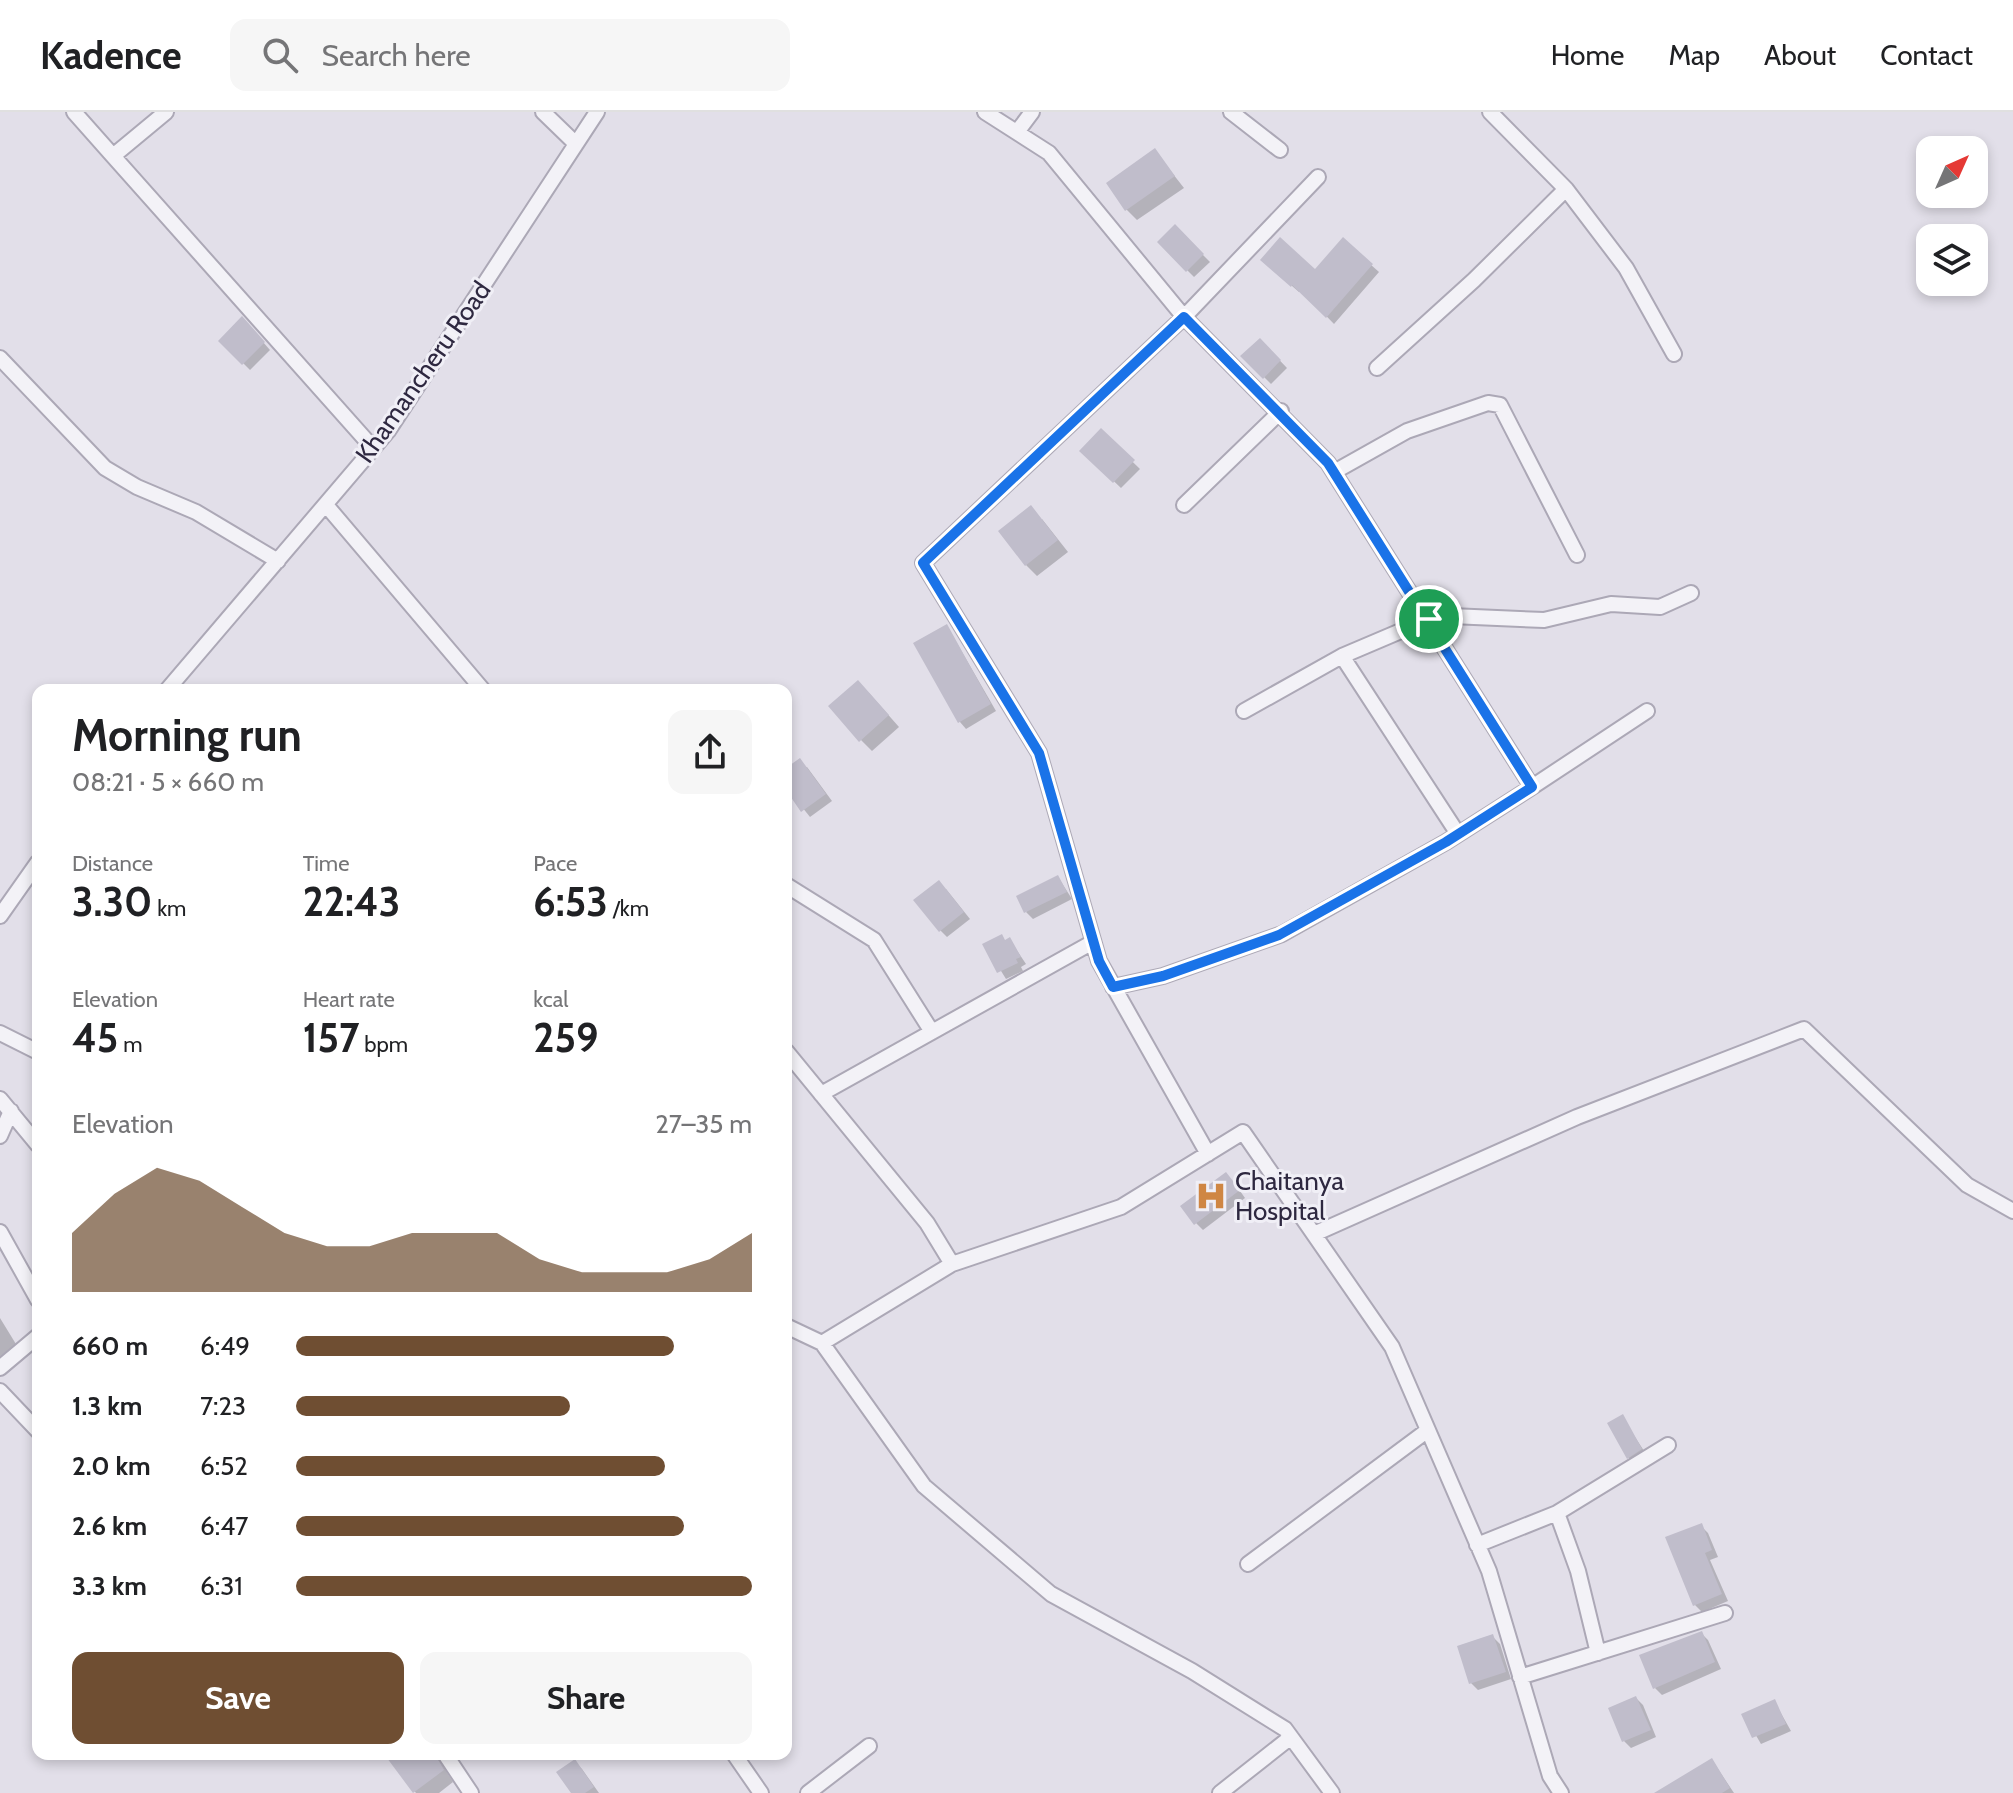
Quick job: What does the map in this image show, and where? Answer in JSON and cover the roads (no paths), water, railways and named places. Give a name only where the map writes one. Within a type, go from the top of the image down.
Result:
[{"type":"street","points":[[74,112],[373,448]]},
{"type":"street","points":[[113,156],[166,112]]},
{"type":"street","points":[[543,112],[576,144]]},
{"type":"street","name":"Khamancheru Road","points":[[172,684],[388,431],[597,112]]},
{"type":"street","points":[[985,112],[1049,153],[1184,317],[1281,411],[1334,472],[1532,787]]},
{"type":"street","points":[[1017,132],[1032,112]]},
{"type":"street","points":[[1231,112],[1280,150]]},
{"type":"street","points":[[1490,112],[1566,189],[1626,268],[1674,354]]},
{"type":"street","points":[[1208,1154],[1113,987],[1093,942],[1039,753],[923,563],[1184,317],[1318,177]]},
{"type":"street","points":[[1377,368],[1566,189]]},
{"type":"street","points":[[0,358],[105,468],[137,487],[196,512],[278,561]]},
{"type":"street","points":[[1334,472],[1407,431],[1488,403],[1500,405],[1577,555]]},
{"type":"street","points":[[1184,505],[1281,411]]},
{"type":"street","points":[[326,505],[478,684]]},
{"type":"street","points":[[1244,711],[1342,656],[1429,619],[1451,616],[1544,620],[1611,604],[1648,609],[1691,593]]},
{"type":"street","points":[[1342,656],[1458,834]]},
{"type":"street","points":[[1113,987],[1177,971],[1279,935],[1458,834],[1647,711]]},
{"type":"street","points":[[0,916],[32,871]]},
{"type":"street","points":[[792,889],[874,940],[932,1032]]},
{"type":"street","points":[[821,1094],[1093,942]]},
{"type":"street","points":[[1314,1234],[1577,1117],[1804,1029],[1967,1185],[2013,1211]]},
{"type":"street","points":[[0,1033],[32,1049]]},
{"type":"street","points":[[792,1058],[927,1223],[952,1264]]},
{"type":"street","points":[[0,1099],[32,1137]]},
{"type":"street","points":[[0,1136],[11,1111]]},
{"type":"street","points":[[822,1343],[952,1264],[1121,1207],[1243,1132],[1392,1347],[1489,1571],[1550,1776],[1561,1793]]},
{"type":"street","points":[[0,1232],[32,1289]]},
{"type":"street","points":[[792,1329],[822,1343],[924,1486],[1051,1594],[1192,1671],[1285,1729],[1332,1793]]},
{"type":"street","points":[[0,1368],[32,1341]]},
{"type":"street","points":[[0,1391],[32,1425]]},
{"type":"street","points":[[1248,1564],[1428,1430]]},
{"type":"street","points":[[1477,1545],[1557,1513],[1668,1445]]},
{"type":"street","points":[[1557,1513],[1578,1571],[1598,1653]]},
{"type":"street","points":[[1520,1677],[1725,1613]]},
{"type":"street","points":[[1220,1793],[1291,1737]]},
{"type":"street","points":[[808,1793],[869,1746]]},
{"type":"street","points":[[449,1760],[471,1793]]},
{"type":"street","points":[[738,1760],[761,1793]]},
{"type":"place","name":"Chaitanya Hospital","points":[[1211,1196]]}]
